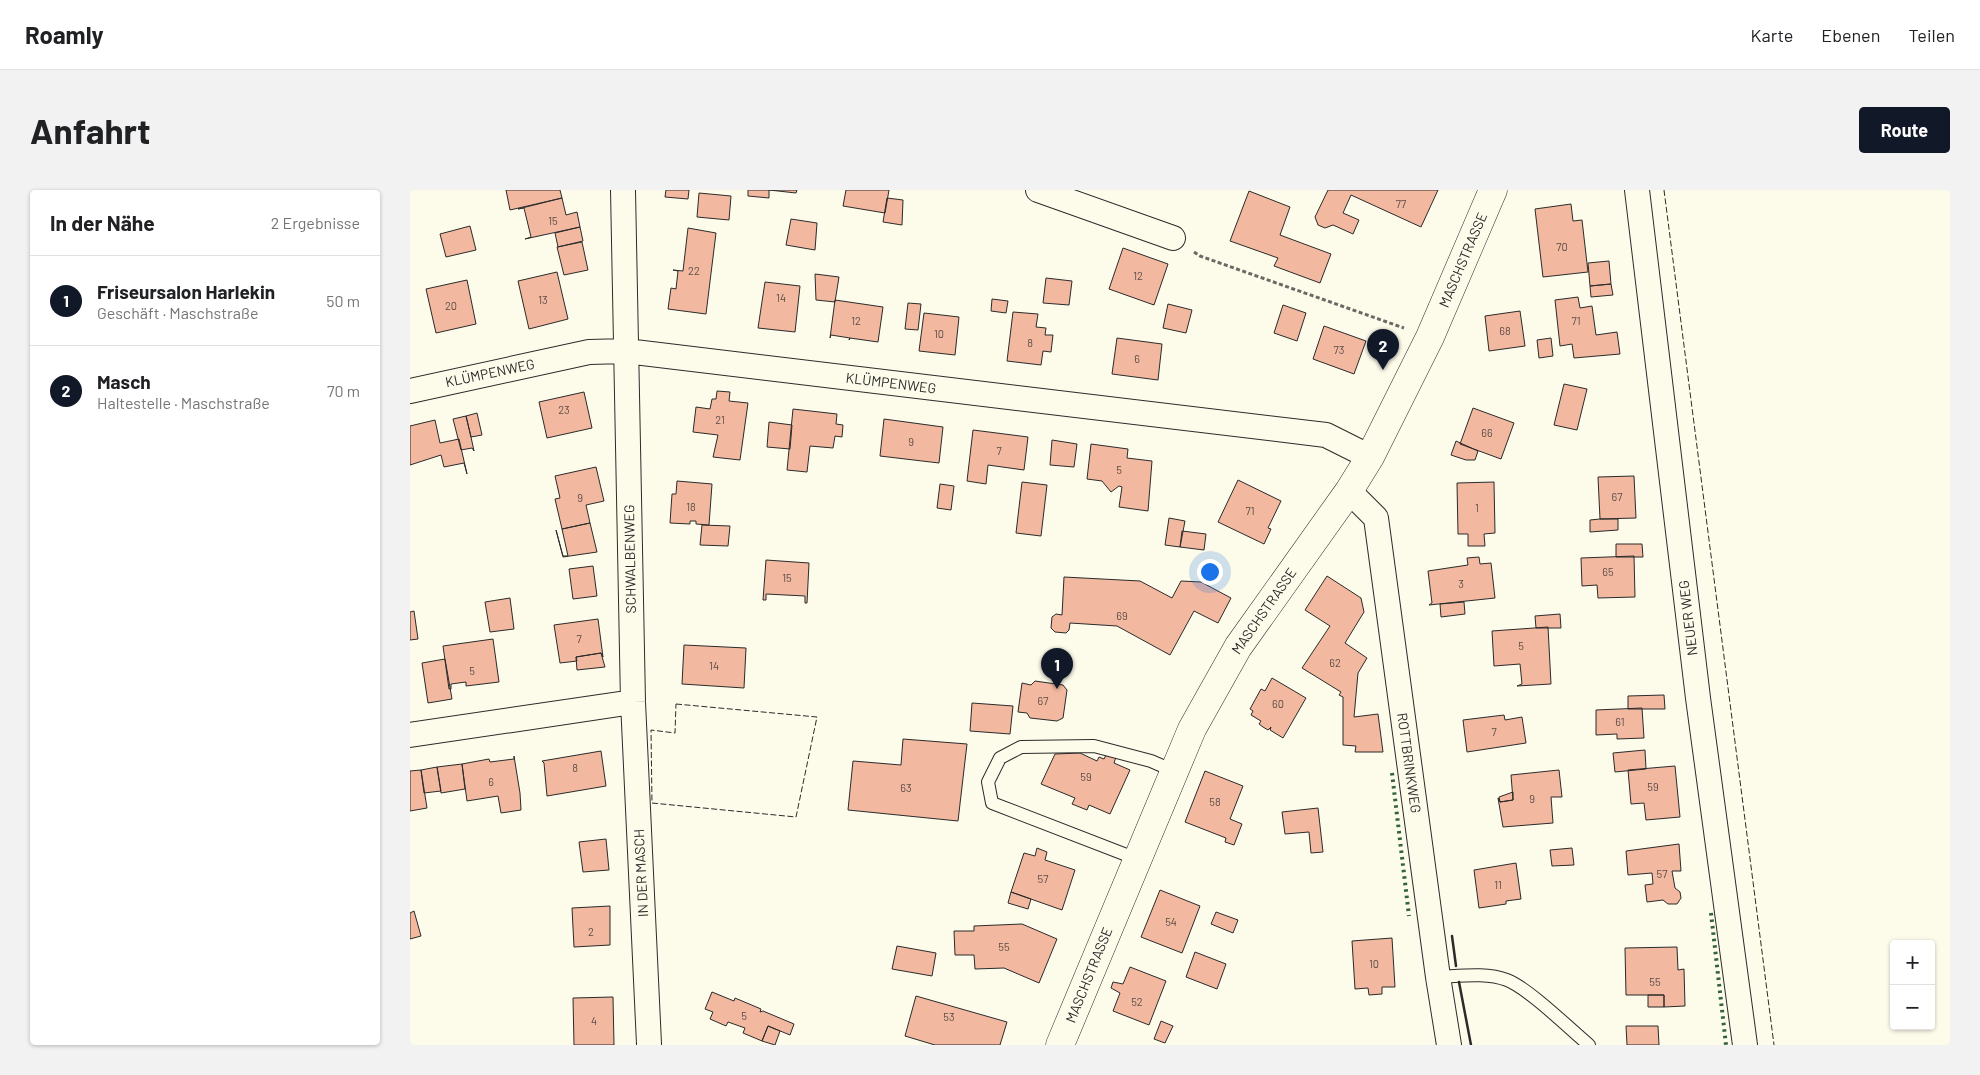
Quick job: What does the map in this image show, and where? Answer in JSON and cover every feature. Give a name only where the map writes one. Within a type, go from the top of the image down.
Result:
[{"type":"street","name":"SCHWALBENWEG","points":[[623,190],[633,702]]},
{"type":"street","points":[[1038,190],[1174,238]]},
{"type":"street","name":"MASCHSTRASSE","points":[[1060,1045],[1192,729],[1238,647],[1349,490],[1370,457],[1401,399],[1430,337],[1493,190]]},
{"type":"street","name":"NEUER WEG","points":[[1637,190],[1698,698],[1745,1045]]},
{"type":"street","name":"KLÜMPENWEG","points":[[410,391],[589,352],[626,351],[1326,435],[1370,457]]},
{"type":"street","name":"ROTTBRINKWEG","points":[[1349,490],[1376,518],[1438,977],[1449,1045]]},
{"type":"street","points":[[410,735],[633,702]]},
{"type":"street","name":"IN DER MASCH","points":[[633,702],[649,1044]]},
{"type":"lane","points":[[1137,859],[992,803],[988,782],[1000,758],[1021,747],[1094,746],[1151,761],[1174,771]]},
{"type":"lane","points":[[1438,977],[1485,976],[1508,980],[1531,996],[1589,1045]]},
{"type":"path","points":[[1174,238],[1200,256],[1430,337]]},
{"type":"building","points":[[506,190],[560,190],[562,198],[510,210]]},
{"type":"building","points":[[666,190],[689,190],[688,199],[665,197]]},
{"type":"building","points":[[748,190],[769,190],[769,198],[748,196]]},
{"type":"building","points":[[769,190],[797,190],[796,193]]},
{"type":"building","points":[[846,190],[889,190],[885,213],[843,206]]},
{"type":"building","points":[[1328,190],[1438,190],[1421,227],[1351,195],[1343,213],[1359,220],[1353,234],[1333,225],[1325,228],[1318,225],[1315,217]]},
{"type":"building","points":[[1249,191],[1290,207],[1280,235],[1331,254],[1320,283],[1274,266],[1278,258],[1230,241]]},
{"type":"building","points":[[699,193],[731,196],[729,220],[697,217]]},
{"type":"building","points":[[562,198],[566,215],[577,212],[580,227],[525,239],[531,237],[524,208],[518,209]]},
{"type":"building","points":[[887,198],[903,200],[902,225],[883,222]]},
{"type":"building","points":[[1571,204],[1573,221],[1582,220],[1588,272],[1543,277],[1535,209]]},
{"type":"building","points":[[791,219],[817,223],[815,250],[786,245]]},
{"type":"building","points":[[470,226],[476,250],[446,257],[440,234]]},
{"type":"building","points":[[580,227],[583,241],[558,247],[555,233]]},
{"type":"building","points":[[688,228],[716,233],[706,314],[668,309],[671,288],[676,289],[678,271],[673,270],[683,271]]},
{"type":"building","points":[[582,242],[588,270],[564,275],[557,247]]},
{"type":"building","points":[[1123,248],[1168,264],[1154,305],[1109,289]]},
{"type":"building","points":[[1609,261],[1611,284],[1590,286],[1588,263]]},
{"type":"building","points":[[557,272],[568,319],[529,329],[518,281]]},
{"type":"building","points":[[815,274],[839,277],[835,302],[816,300]]},
{"type":"building","points":[[1046,278],[1072,281],[1069,305],[1043,303]]},
{"type":"building","points":[[467,280],[476,324],[436,333],[426,289]]},
{"type":"building","points":[[765,282],[800,286],[795,332],[758,328]]},
{"type":"building","points":[[1611,284],[1613,295],[1591,297],[1590,286]]},
{"type":"building","points":[[1578,297],[1580,308],[1592,306],[1596,335],[1617,332],[1620,354],[1574,358],[1572,344],[1560,346],[1555,300]]},
{"type":"building","points":[[992,299],[1008,301],[1006,313],[991,311]]},
{"type":"building","points":[[835,300],[883,307],[878,342],[831,335],[830,338]]},
{"type":"building","points":[[908,303],[921,304],[918,330],[905,329]]},
{"type":"building","points":[[1168,304],[1192,310],[1186,333],[1163,328]]},
{"type":"building","points":[[1283,305],[1306,313],[1297,341],[1274,333]]},
{"type":"building","points":[[1520,311],[1525,346],[1489,351],[1485,316]]},
{"type":"building","points":[[1013,312],[1038,314],[1036,327],[1046,328],[1045,335],[1053,335],[1051,352],[1043,351],[1041,365],[1007,361]]},
{"type":"building","points":[[924,313],[959,317],[955,355],[919,351]]},
{"type":"building","points":[[1324,326],[1366,341],[1354,374],[1313,359]]},
{"type":"building","points":[[1117,338],[1162,344],[1158,380],[1112,374]]},
{"type":"building","points":[[1551,338],[1553,356],[1539,358],[1537,340]]},
{"type":"building","points":[[1564,384],[1587,389],[1577,430],[1554,425]]},
{"type":"building","points":[[717,391],[730,392],[729,401],[748,403],[740,460],[713,457],[718,435],[693,432],[696,407],[710,409],[712,399],[716,399]]},
{"type":"building","points":[[584,392],[592,428],[547,438],[539,402]]},
{"type":"building","points":[[1473,408],[1514,423],[1501,459],[1460,444]]},
{"type":"building","points":[[793,409],[837,414],[836,424],[843,425],[842,437],[835,436],[833,448],[810,446],[807,472],[787,470]]},
{"type":"building","points":[[477,413],[482,435],[471,437],[466,416]]},
{"type":"building","points":[[466,416],[474,451],[472,448],[461,450],[453,419]]},
{"type":"building","points":[[884,419],[943,427],[939,463],[880,456]]},
{"type":"building","points":[[435,420],[440,443],[459,439],[467,474],[464,463],[444,467],[441,455],[410,465],[410,426]]},
{"type":"building","points":[[769,422],[792,425],[790,449],[767,447]]},
{"type":"building","points":[[973,430],[1028,437],[1024,470],[988,465],[986,484],[967,481]]},
{"type":"building","points":[[1052,440],[1077,444],[1074,467],[1050,465]]},
{"type":"building","points":[[1456,441],[1478,451],[1475,460],[1466,460],[1451,455]]},
{"type":"building","points":[[1091,444],[1128,449],[1127,458],[1152,461],[1148,511],[1119,507],[1122,487],[1119,486],[1111,492],[1102,481],[1087,479]]},
{"type":"building","points":[[596,467],[604,501],[586,505],[590,523],[562,529],[555,499],[560,498],[555,476]]},
{"type":"building","points":[[1634,476],[1636,518],[1600,519],[1598,477]]},
{"type":"building","points":[[1238,480],[1281,501],[1268,528],[1271,529],[1264,544],[1218,522]]},
{"type":"building","points":[[677,481],[712,484],[709,525],[696,524],[696,521],[690,521],[690,524],[670,523],[672,494],[676,494]]},
{"type":"building","points":[[1022,482],[1047,485],[1041,536],[1016,533]]},
{"type":"building","points":[[1494,482],[1495,533],[1484,534],[1485,546],[1468,546],[1468,534],[1458,534],[1457,483]]},
{"type":"building","points":[[940,484],[954,486],[951,510],[937,508]]},
{"type":"building","points":[[1169,518],[1185,521],[1180,547],[1165,545]]},
{"type":"building","points":[[1618,519],[1618,530],[1590,532],[1590,520]]},
{"type":"building","points":[[590,523],[597,552],[563,557],[556,530],[563,556],[568,556],[562,529]]},
{"type":"building","points":[[702,525],[730,526],[728,546],[700,545]]},
{"type":"building","points":[[1182,531],[1206,534],[1204,550],[1180,547]]},
{"type":"building","points":[[1616,544],[1642,544],[1643,557],[1616,557]]},
{"type":"building","points":[[1634,556],[1635,597],[1598,598],[1597,585],[1582,586],[1581,558]]},
{"type":"building","points":[[1479,557],[1480,564],[1491,563],[1495,598],[1429,605],[1432,603],[1428,571],[1468,565],[1467,558]]},
{"type":"building","points":[[766,560],[809,563],[807,603],[805,603],[805,596],[766,594],[766,600],[763,600]]},
{"type":"building","points":[[593,566],[597,596],[573,599],[569,569]]},
{"type":"building","points":[[1327,576],[1361,598],[1364,612],[1345,643],[1367,658],[1358,673],[1354,717],[1378,714],[1383,752],[1355,752],[1356,746],[1343,745],[1343,697],[1339,695],[1341,692],[1302,668],[1330,626],[1305,610]]},
{"type":"building","points":[[1064,577],[1140,581],[1172,598],[1181,581],[1201,582],[1231,598],[1218,623],[1194,611],[1170,655],[1117,626],[1070,623],[1069,630],[1066,633],[1055,632],[1051,628],[1052,617],[1056,614],[1062,615]]},
{"type":"building","points":[[510,598],[514,629],[490,632],[485,602]]},
{"type":"building","points":[[1464,602],[1465,614],[1441,617],[1440,604]]},
{"type":"building","points":[[414,611],[418,639],[410,640],[410,612]]},
{"type":"building","points":[[1560,614],[1561,628],[1536,628],[1535,616]]},
{"type":"building","points":[[598,619],[603,657],[601,653],[576,657],[577,661],[560,663],[554,625]]},
{"type":"building","points":[[1548,627],[1551,684],[1517,686],[1522,684],[1520,664],[1494,666],[1492,631]]},
{"type":"building","points":[[493,639],[499,682],[466,686],[466,682],[451,684],[451,689],[449,689],[443,646]]},
{"type":"building","points":[[684,645],[746,648],[744,688],[682,684]]},
{"type":"building","points":[[601,653],[605,667],[577,670],[576,657]]},
{"type":"building","points":[[445,659],[452,699],[428,703],[422,663]]},
{"type":"building","points":[[1272,678],[1306,698],[1283,738],[1270,730],[1271,727],[1268,730],[1263,727],[1259,724],[1261,721],[1251,715],[1253,711],[1250,709],[1261,689],[1265,691]]},
{"type":"building","points":[[1035,681],[1063,685],[1067,690],[1063,718],[1057,721],[1030,718],[1027,713],[1018,712],[1022,683],[1031,685]]},
{"type":"building","points":[[1664,695],[1665,709],[1628,709],[1628,696]]},
{"type":"building","points":[[972,703],[1013,706],[1010,734],[970,731]]},
{"type":"building","points":[[1642,708],[1644,738],[1617,739],[1617,734],[1596,735],[1596,710]]},
{"type":"building","points":[[1504,715],[1505,720],[1522,717],[1526,743],[1467,752],[1463,720]]},
{"type":"building","points":[[903,739],[967,744],[958,821],[848,810],[853,761],[901,765]]},
{"type":"building","points":[[1645,750],[1646,769],[1615,772],[1613,753]]},
{"type":"building","points":[[601,751],[606,786],[547,796],[544,763],[542,761]]},
{"type":"building","points":[[1080,753],[1097,761],[1099,757],[1104,759],[1106,755],[1116,757],[1114,763],[1130,770],[1110,814],[1089,805],[1087,810],[1072,804],[1075,798],[1041,784],[1055,754]]},
{"type":"building","points":[[514,756],[521,810],[501,813],[498,796],[467,801],[462,764],[489,759],[490,762],[514,759]]},
{"type":"building","points":[[462,764],[465,789],[441,793],[437,767]]},
{"type":"building","points":[[1675,766],[1680,817],[1646,820],[1644,803],[1631,804],[1628,770]]},
{"type":"building","points":[[437,767],[441,791],[424,793],[421,770]]},
{"type":"building","points":[[421,770],[427,808],[410,811],[410,771]]},
{"type":"building","points":[[1559,770],[1562,797],[1551,797],[1553,823],[1503,827],[1498,798],[1500,802],[1513,800],[1511,775]]},
{"type":"building","points":[[1205,771],[1243,786],[1230,819],[1242,824],[1234,845],[1225,842],[1226,838],[1185,822]]},
{"type":"building","points":[[1513,792],[1513,800],[1500,802],[1499,797]]},
{"type":"building","points":[[1318,808],[1323,852],[1311,853],[1309,832],[1285,834],[1282,812]]},
{"type":"building","points":[[606,839],[609,870],[583,872],[579,842]]},
{"type":"building","points":[[1679,844],[1681,871],[1672,871],[1675,888],[1680,892],[1681,898],[1677,904],[1668,904],[1663,900],[1647,902],[1645,885],[1653,884],[1652,873],[1628,875],[1626,851]]},
{"type":"building","points":[[1037,848],[1047,852],[1045,860],[1075,870],[1062,910],[1011,892],[1024,853],[1035,856]]},
{"type":"building","points":[[1572,848],[1574,865],[1552,866],[1550,850]]},
{"type":"building","points":[[1516,863],[1521,899],[1506,901],[1506,904],[1479,908],[1474,870]]},
{"type":"building","points":[[1160,890],[1200,906],[1182,953],[1141,937]]},
{"type":"building","points":[[1011,892],[1031,899],[1028,909],[1008,903]]},
{"type":"building","points":[[610,906],[610,945],[574,947],[572,908]]},
{"type":"building","points":[[414,911],[421,936],[410,939],[410,913]]},
{"type":"building","points":[[1216,912],[1238,920],[1233,933],[1211,924]]},
{"type":"building","points":[[1022,924],[1057,939],[1039,983],[1004,968],[975,969],[974,955],[955,955],[954,931],[974,931],[974,926]]},
{"type":"building","points":[[1392,938],[1395,987],[1382,987],[1382,994],[1369,995],[1368,988],[1355,989],[1352,941]]},
{"type":"building","points":[[897,946],[936,953],[932,976],[892,969]]},
{"type":"building","points":[[1677,947],[1678,970],[1684,969],[1685,1006],[1664,1007],[1664,995],[1626,995],[1625,948]]},
{"type":"building","points":[[1195,952],[1226,964],[1217,989],[1186,977]]},
{"type":"building","points":[[1130,967],[1166,981],[1149,1025],[1113,1011],[1120,993],[1111,988],[1113,982],[1123,984]]},
{"type":"building","points":[[712,992],[734,1001],[735,998],[761,1009],[760,1012],[763,1011],[794,1024],[790,1035],[768,1026],[762,1041],[743,1033],[745,1028],[728,1022],[726,1026],[710,1019],[713,1012],[705,1009]]},
{"type":"building","points":[[1648,995],[1664,995],[1664,1007],[1648,1007]]},
{"type":"building","points":[[916,996],[1007,1022],[1000,1045],[935,1045],[905,1036]]},
{"type":"building","points":[[613,997],[614,1045],[574,1045],[573,998]]},
{"type":"building","points":[[1161,1021],[1173,1026],[1165,1043],[1154,1039]]},
{"type":"building","points":[[768,1026],[780,1031],[775,1045],[762,1041]]},
{"type":"building","points":[[1626,1026],[1658,1026],[1659,1045],[1627,1045]]},
{"type":"hedge","points":[[1392,773],[1409,916]]},
{"type":"hedge","points":[[1711,913],[1726,1045]]},
{"type":"fence","points":[[1664,190],[1774,1045]]},
{"type":"fence","points":[[676,704],[817,717],[796,817],[652,803],[651,730],[675,733],[676,704]]},
{"type":"wall","points":[[1452,936],[1456,966]]},
{"type":"wall","points":[[1459,982],[1471,1045]]},
{"type":"place","name":"Masch","points":[[1383,370]]},
{"type":"place","name":"Friseursalon Harlekin","points":[[1057,689]]}]
